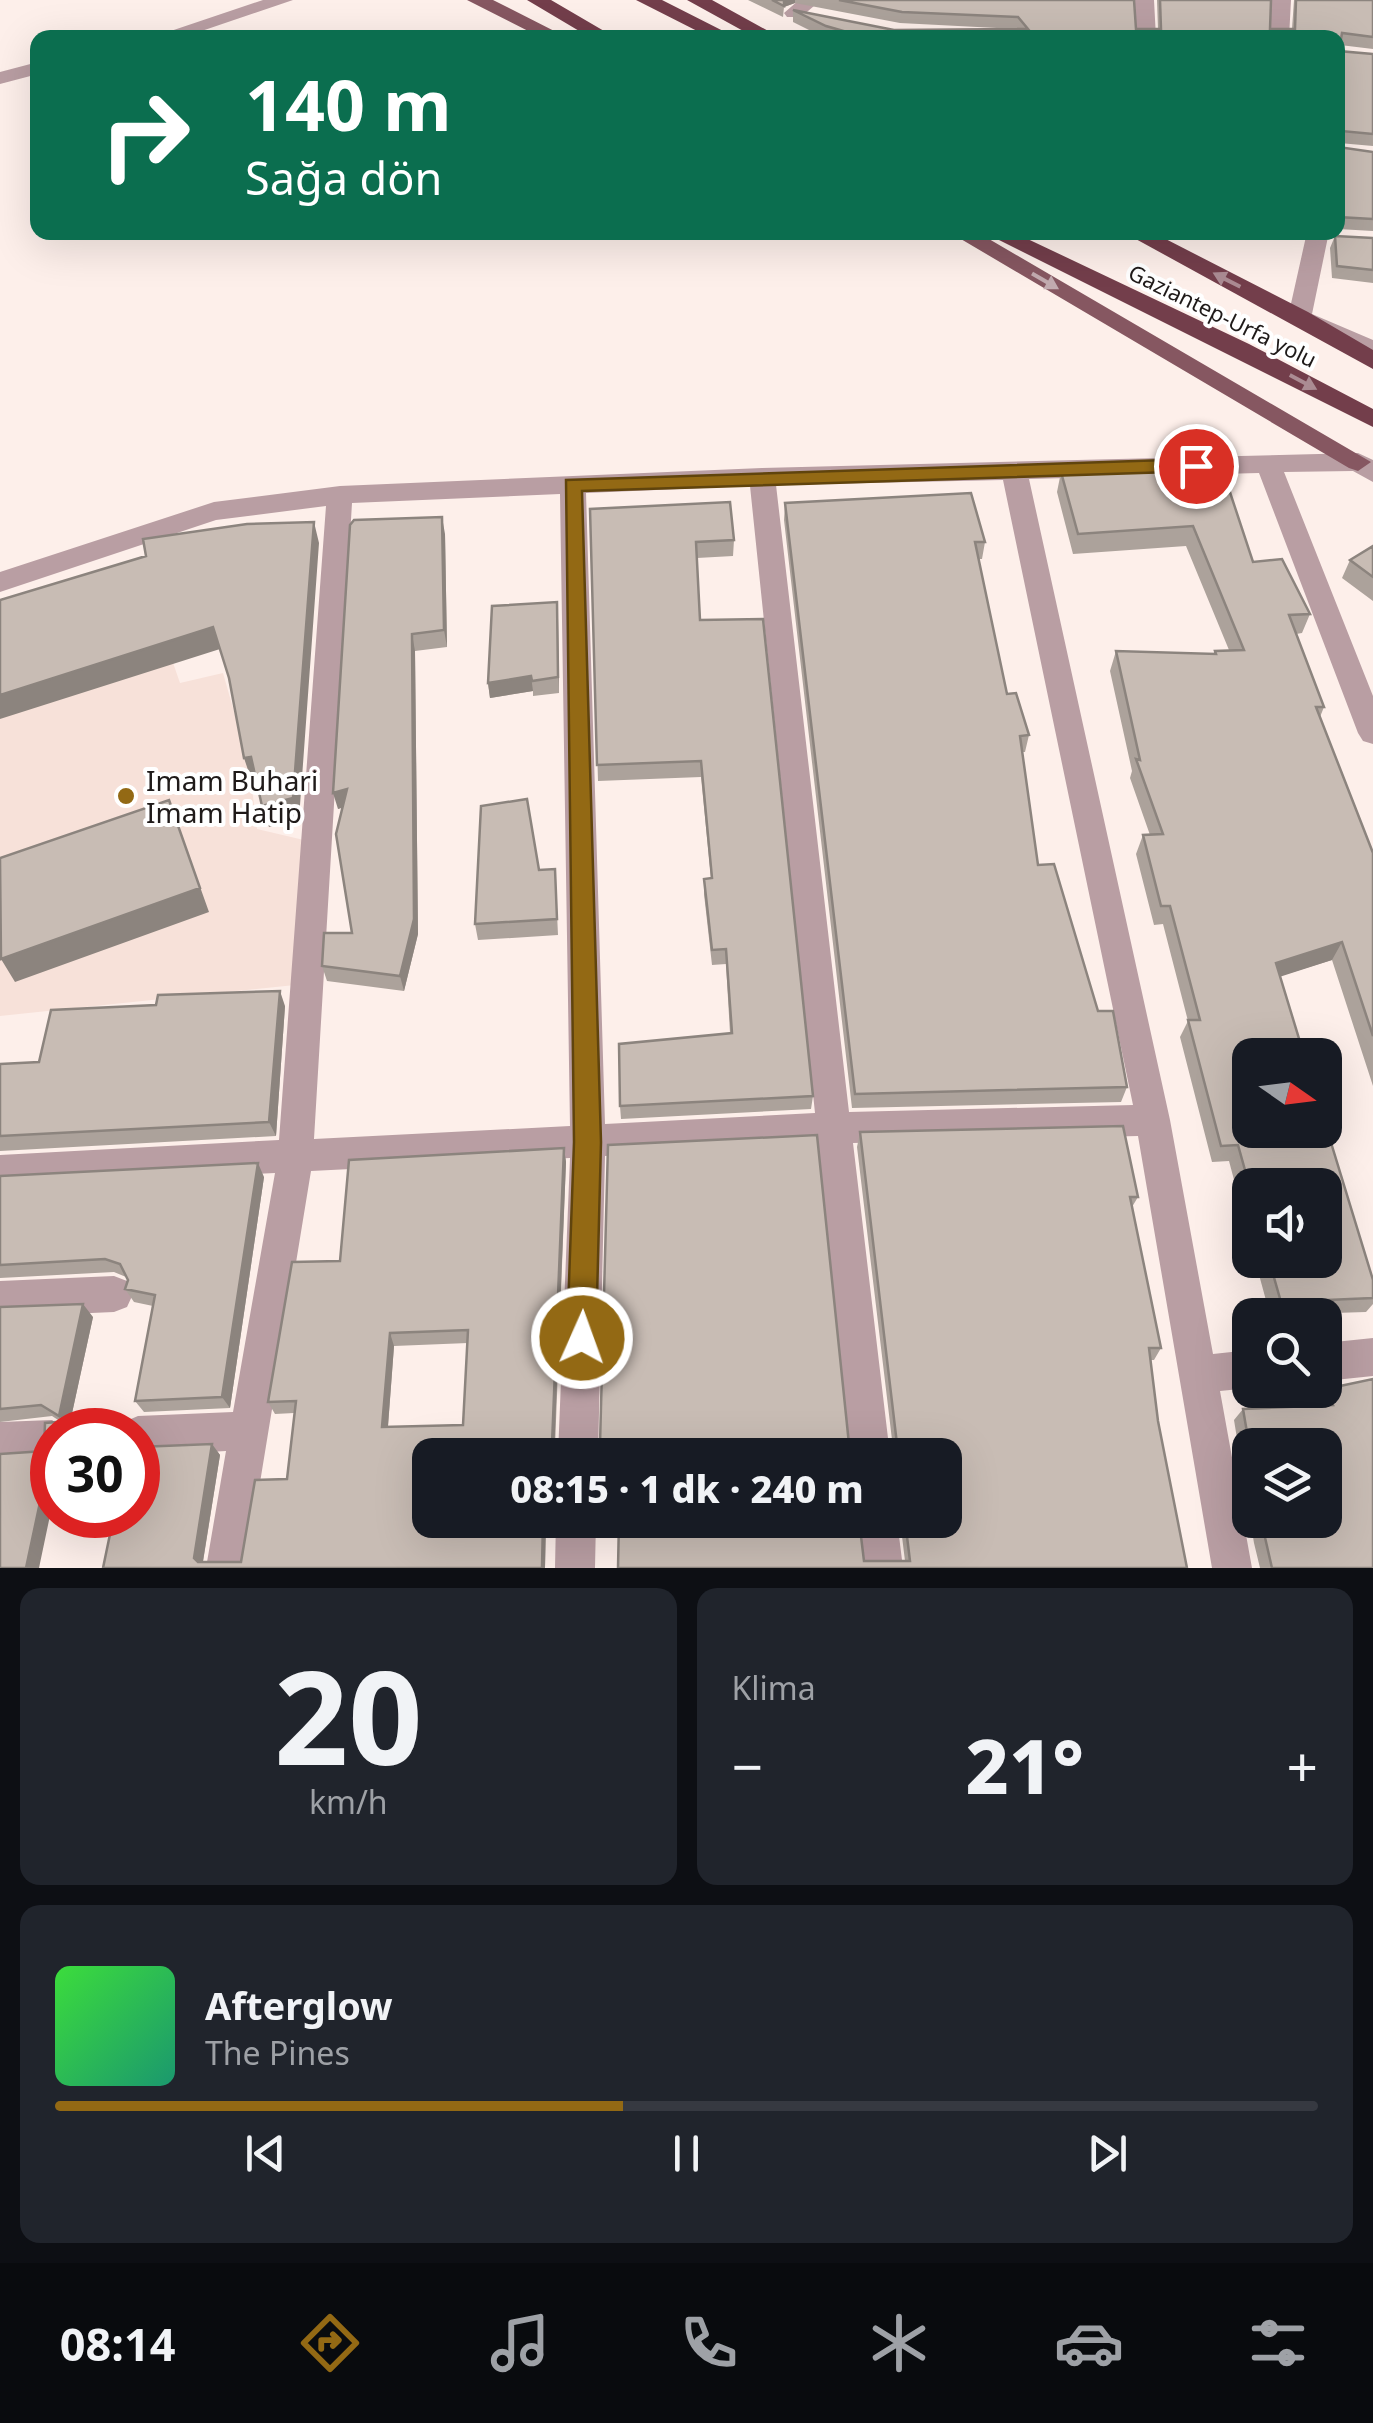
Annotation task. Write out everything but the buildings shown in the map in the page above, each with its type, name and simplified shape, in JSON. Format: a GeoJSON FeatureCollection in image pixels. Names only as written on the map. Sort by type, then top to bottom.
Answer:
{"type":"FeatureCollection","features":[{"type":"Feature","properties":{"kind":"highway"},"geometry":{"type":"LineString","coordinates":[[537,0],[592,30]]}},
{"type":"Feature","properties":{"kind":"highway"},"geometry":{"type":"LineString","coordinates":[[646,0],[711,30]]}},
{"type":"Feature","properties":{"kind":"highway"},"geometry":{"type":"LineString","coordinates":[[697,0],[756,30]]}},
{"type":"Feature","properties":{"kind":"highway","name":"Gaziantep-Urfa yolu"},"geometry":{"type":"LineString","coordinates":[[1011,240],[1241,349],[1373,419]]}},
{"type":"Feature","properties":{"kind":"highway","name":"Gaziantep-Urfa yolu"},"geometry":{"type":"LineString","coordinates":[[1150,240],[1300,317],[1373,361]]}},
{"type":"Feature","properties":{"kind":"main road"},"geometry":{"type":"LineString","coordinates":[[477,0],[542,30]]}},
{"type":"Feature","properties":{"kind":"main road"},"geometry":{"type":"LineString","coordinates":[[974,240],[1365,467]]}},
{"type":"Feature","properties":{"kind":"street"},"geometry":{"type":"LineString","coordinates":[[185,30],[283,0]]}},
{"type":"Feature","properties":{"kind":"street"},"geometry":{"type":"LineString","coordinates":[[810,0],[794,13],[829,20]]}},
{"type":"Feature","properties":{"kind":"street"},"geometry":{"type":"LineString","coordinates":[[1144,0],[1146,30]]}},
{"type":"Feature","properties":{"kind":"street"},"geometry":{"type":"LineString","coordinates":[[1279,30],[1281,0]]}},
{"type":"Feature","properties":{"kind":"street"},"geometry":{"type":"LineString","coordinates":[[0,78],[30,70]]}},
{"type":"Feature","properties":{"kind":"street"},"geometry":{"type":"LineString","coordinates":[[1324,240],[1300,317],[1373,349]]}},
{"type":"Feature","properties":{"kind":"street"},"geometry":{"type":"LineString","coordinates":[[0,582],[200,515],[340,495],[1014,470],[1268,464],[1365,467]]}},
{"type":"Feature","properties":{"kind":"street"},"geometry":{"type":"LineString","coordinates":[[1268,464],[1373,733]]}},
{"type":"Feature","properties":{"kind":"street"},"geometry":{"type":"LineString","coordinates":[[1014,470],[1153,1120],[1194,1374],[1232,1568]]}},
{"type":"Feature","properties":{"kind":"street"},"geometry":{"type":"LineString","coordinates":[[762,477],[868,1438]]}},
{"type":"Feature","properties":{"kind":"street"},"geometry":{"type":"LineString","coordinates":[[572,485],[588,1142],[579,1438]]}},
{"type":"Feature","properties":{"kind":"street"},"geometry":{"type":"LineString","coordinates":[[226,1568],[296,1160],[340,495]]}},
{"type":"Feature","properties":{"kind":"street"},"geometry":{"type":"LineString","coordinates":[[0,1172],[296,1160],[833,1128],[1153,1120]]}},
{"type":"Feature","properties":{"kind":"street"},"geometry":{"type":"LineString","coordinates":[[0,1299],[114,1294]]}},
{"type":"Feature","properties":{"kind":"street"},"geometry":{"type":"LineString","coordinates":[[1342,1360],[1373,1357]]}},
{"type":"Feature","properties":{"kind":"street"},"geometry":{"type":"LineString","coordinates":[[1194,1374],[1232,1371]]}},
{"type":"Feature","properties":{"kind":"street"},"geometry":{"type":"LineString","coordinates":[[160,1435],[248,1430]]}},
{"type":"Feature","properties":{"kind":"street"},"geometry":{"type":"LineString","coordinates":[[0,1442],[30,1441]]}},
{"type":"Feature","properties":{"kind":"street"},"geometry":{"type":"LineString","coordinates":[[575,1568],[576,1538]]}},
{"type":"Feature","properties":{"kind":"street"},"geometry":{"type":"LineString","coordinates":[[879,1538],[883,1568]]}},
{"type":"Feature","properties":{"kind":"shaded area","name":"Imam Buhari Imam Hatip"},"geometry":{"type":"Polygon","coordinates":[[[141,570],[180,683],[223,673],[249,764],[257,829],[308,841],[295,985],[0,1016],[0,615],[141,570]]]}},
{"type":"Feature","properties":{"kind":"place","name":"Imam Buhari Imam Hatip"},"geometry":{"type":"Point","coordinates":[126,796]}},
{"type":"Feature","properties":{"kind":"route"},"geometry":{"type":"LineString","coordinates":[[582,1338],[588,1142],[572,485],[1196,466]]}}]}
